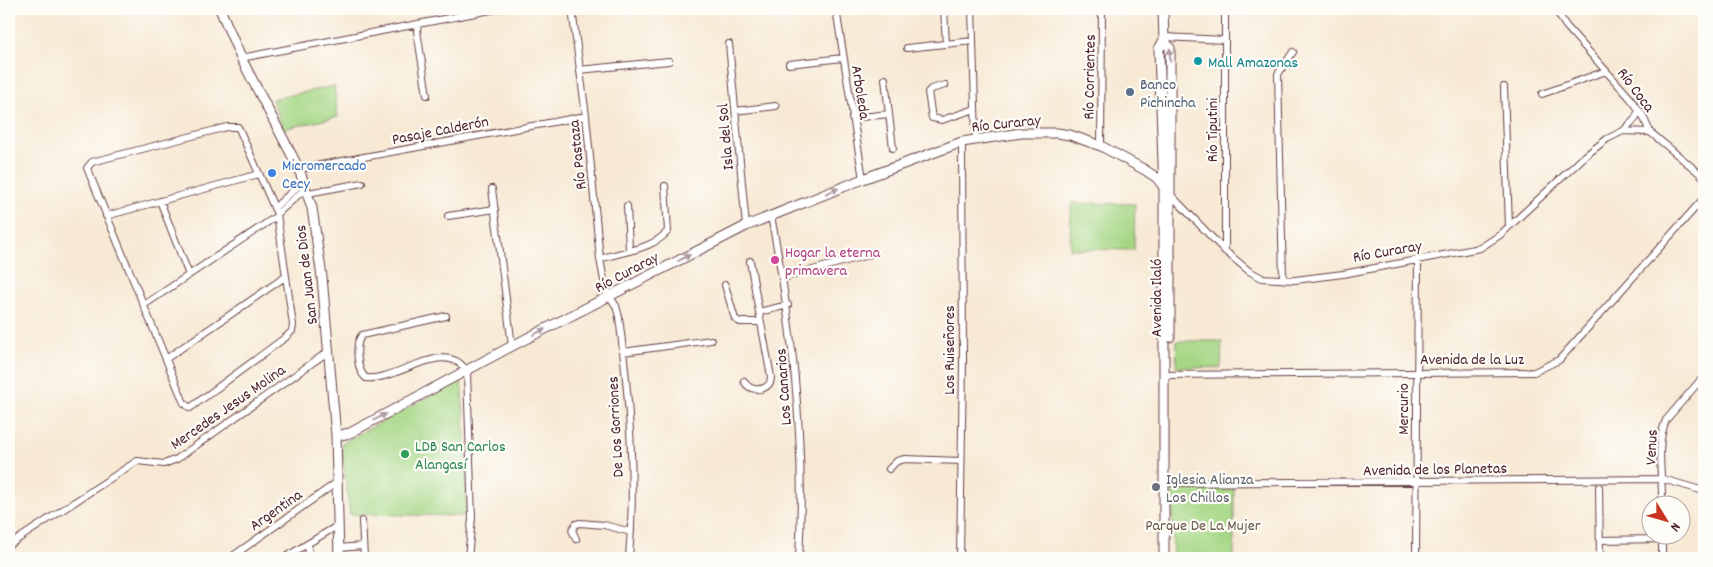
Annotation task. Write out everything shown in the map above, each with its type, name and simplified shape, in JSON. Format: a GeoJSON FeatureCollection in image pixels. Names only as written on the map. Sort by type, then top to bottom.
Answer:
{"type":"FeatureCollection","features":[{"type":"Feature","properties":{"kind":"street","name":"San Juan de Dios"},"geometry":{"type":"LineString","coordinates":[[220,9],[241,58],[299,169],[306,187],[322,277],[329,351],[336,436],[339,558]]}},
{"type":"Feature","properties":{"kind":"street"},"geometry":{"type":"LineString","coordinates":[[241,58],[496,9]]}},
{"type":"Feature","properties":{"kind":"street","name":"Río Pastaza"},"geometry":{"type":"LineString","coordinates":[[572,9],[586,116],[600,259],[606,291],[611,297]]}},
{"type":"Feature","properties":{"kind":"street","name":"Arboleda"},"geometry":{"type":"LineString","coordinates":[[836,9],[863,179]]}},
{"type":"Feature","properties":{"kind":"street"},"geometry":{"type":"LineString","coordinates":[[944,9],[946,44]]}},
{"type":"Feature","properties":{"kind":"street"},"geometry":{"type":"LineString","coordinates":[[972,9],[976,138]]}},
{"type":"Feature","properties":{"kind":"street","name":"Río Corrientes"},"geometry":{"type":"LineString","coordinates":[[1101,146],[1102,9]]}},
{"type":"Feature","properties":{"kind":"street","name":"Avenida Ilaló"},"geometry":{"type":"LineString","coordinates":[[1163,9],[1164,38],[1159,49],[1167,375]]}},
{"type":"Feature","properties":{"kind":"street","name":"Río Tiputini"},"geometry":{"type":"LineString","coordinates":[[1225,9],[1225,251]]}},
{"type":"Feature","properties":{"kind":"street","name":"Río Coca"},"geometry":{"type":"LineString","coordinates":[[1555,9],[1639,110],[1650,132],[1704,177]]}},
{"type":"Feature","properties":{"kind":"street"},"geometry":{"type":"LineString","coordinates":[[1560,16],[1562,9]]}},
{"type":"Feature","properties":{"kind":"street"},"geometry":{"type":"LineString","coordinates":[[418,24],[417,31],[427,95]]}},
{"type":"Feature","properties":{"kind":"street"},"geometry":{"type":"LineString","coordinates":[[1164,38],[1225,40]]}},
{"type":"Feature","properties":{"kind":"street","name":"Avenida Ilaló"},"geometry":{"type":"LineString","coordinates":[[1164,38],[1170,48],[1166,558]]}},
{"type":"Feature","properties":{"kind":"street"},"geometry":{"type":"LineString","coordinates":[[907,48],[973,42]]}},
{"type":"Feature","properties":{"kind":"street","name":"Isla del Sol"},"geometry":{"type":"LineString","coordinates":[[729,44],[746,226]]}},
{"type":"Feature","properties":{"kind":"street"},"geometry":{"type":"LineString","coordinates":[[1283,279],[1278,74],[1292,52]]}},
{"type":"Feature","properties":{"kind":"street"},"geometry":{"type":"LineString","coordinates":[[789,64],[843,58]]}},
{"type":"Feature","properties":{"kind":"street"},"geometry":{"type":"LineString","coordinates":[[579,70],[669,61]]}},
{"type":"Feature","properties":{"kind":"street"},"geometry":{"type":"LineString","coordinates":[[1542,94],[1606,71]]}},
{"type":"Feature","properties":{"kind":"street"},"geometry":{"type":"LineString","coordinates":[[885,79],[893,148]]}},
{"type":"Feature","properties":{"kind":"street"},"geometry":{"type":"LineString","coordinates":[[945,85],[931,89],[928,92],[932,118],[942,120],[975,109]]}},
{"type":"Feature","properties":{"kind":"street"},"geometry":{"type":"LineString","coordinates":[[1504,87],[1509,226]]}},
{"type":"Feature","properties":{"kind":"street"},"geometry":{"type":"LineString","coordinates":[[736,111],[776,106]]}},
{"type":"Feature","properties":{"kind":"street"},"geometry":{"type":"LineString","coordinates":[[1624,131],[1635,119],[1639,110]]}},
{"type":"Feature","properties":{"kind":"street"},"geometry":{"type":"LineString","coordinates":[[852,118],[890,114]]}},
{"type":"Feature","properties":{"kind":"street","name":"Pasaje Calderón"},"geometry":{"type":"LineString","coordinates":[[299,169],[586,116]]}},
{"type":"Feature","properties":{"kind":"street"},"geometry":{"type":"LineString","coordinates":[[234,126],[240,131],[276,212],[293,325],[292,331],[197,405],[190,408],[184,403],[87,168],[92,162],[234,126]]}},
{"type":"Feature","properties":{"kind":"street"},"geometry":{"type":"LineString","coordinates":[[1624,131],[1650,132]]}},
{"type":"Feature","properties":{"kind":"street","name":"Río Curaray"},"geometry":{"type":"LineString","coordinates":[[336,436],[350,433],[467,372],[512,346],[611,297],[746,226],[863,179],[976,138],[1021,133],[1057,133],[1083,139],[1101,146],[1157,178],[1170,195],[1225,251],[1258,276],[1283,279],[1343,274],[1480,248],[1509,226],[1586,156],[1607,139],[1624,131]]}},
{"type":"Feature","properties":{"kind":"street","name":"Los Ruiseñores"},"geometry":{"type":"LineString","coordinates":[[960,558],[962,142]]}},
{"type":"Feature","properties":{"kind":"street"},"geometry":{"type":"LineString","coordinates":[[106,216],[259,174]]}},
{"type":"Feature","properties":{"kind":"street"},"geometry":{"type":"LineString","coordinates":[[144,305],[276,212],[306,187],[362,183]]}},
{"type":"Feature","properties":{"kind":"street"},"geometry":{"type":"LineString","coordinates":[[600,259],[653,243],[668,231],[665,186]]}},
{"type":"Feature","properties":{"kind":"street"},"geometry":{"type":"LineString","coordinates":[[492,189],[512,346]]}},
{"type":"Feature","properties":{"kind":"street","name":"Avenida de la Luz"},"geometry":{"type":"LineString","coordinates":[[1167,375],[1534,372],[1554,363],[1704,198]]}},
{"type":"Feature","properties":{"kind":"street"},"geometry":{"type":"LineString","coordinates":[[160,201],[189,275]]}},
{"type":"Feature","properties":{"kind":"street"},"geometry":{"type":"LineString","coordinates":[[627,206],[629,250]]}},
{"type":"Feature","properties":{"kind":"street"},"geometry":{"type":"LineString","coordinates":[[448,216],[495,209]]}},
{"type":"Feature","properties":{"kind":"street","name":"Los Canarios"},"geometry":{"type":"LineString","coordinates":[[771,216],[788,306],[796,373],[800,455],[801,520],[799,558]]}},
{"type":"Feature","properties":{"kind":"street"},"geometry":{"type":"LineString","coordinates":[[783,278],[868,255]]}},
{"type":"Feature","properties":{"kind":"street","name":"Mercurio"},"geometry":{"type":"LineString","coordinates":[[1416,558],[1415,482],[1418,260]]}},
{"type":"Feature","properties":{"kind":"street"},"geometry":{"type":"LineString","coordinates":[[744,381],[746,385],[752,388],[760,389],[767,387],[771,376],[750,261]]}},
{"type":"Feature","properties":{"kind":"street"},"geometry":{"type":"LineString","coordinates":[[167,358],[285,277]]}},
{"type":"Feature","properties":{"kind":"street"},"geometry":{"type":"LineString","coordinates":[[725,286],[735,320],[740,322],[760,322]]}},
{"type":"Feature","properties":{"kind":"street","name":"De Los Gorriones"},"geometry":{"type":"LineString","coordinates":[[611,297],[619,317],[630,414],[631,532],[629,558]]}},
{"type":"Feature","properties":{"kind":"street"},"geometry":{"type":"LineString","coordinates":[[759,312],[788,306]]}},
{"type":"Feature","properties":{"kind":"street"},"geometry":{"type":"LineString","coordinates":[[446,316],[362,335],[357,344],[362,374],[366,378],[377,378],[426,362],[449,358],[460,362],[467,372],[472,518],[468,558]]}},
{"type":"Feature","properties":{"kind":"street"},"geometry":{"type":"LineString","coordinates":[[623,352],[711,340]]}},
{"type":"Feature","properties":{"kind":"street","name":"Mercedes Jesus Molina"},"geometry":{"type":"LineString","coordinates":[[9,545],[137,461],[164,464],[177,459],[329,351]]}},
{"type":"Feature","properties":{"kind":"street","name":"Venus"},"geometry":{"type":"LineString","coordinates":[[1662,494],[1660,452],[1663,427],[1666,420],[1704,376]]}},
{"type":"Feature","properties":{"kind":"street"},"geometry":{"type":"LineString","coordinates":[[889,469],[898,460],[905,459],[961,461]]}},
{"type":"Feature","properties":{"kind":"street","name":"Avenida de los Planetas"},"geometry":{"type":"LineString","coordinates":[[1167,483],[1663,479],[1704,490]]}},
{"type":"Feature","properties":{"kind":"street","name":"Argentina"},"geometry":{"type":"LineString","coordinates":[[230,558],[336,483]]}},
{"type":"Feature","properties":{"kind":"street"},"geometry":{"type":"LineString","coordinates":[[1599,487],[1600,558]]}},
{"type":"Feature","properties":{"kind":"street"},"geometry":{"type":"LineString","coordinates":[[362,521],[364,558]]}},
{"type":"Feature","properties":{"kind":"street"},"geometry":{"type":"LineString","coordinates":[[576,539],[572,530],[576,524],[580,523],[604,525],[631,532]]}},
{"type":"Feature","properties":{"kind":"street"},"geometry":{"type":"LineString","coordinates":[[284,558],[337,526]]}},
{"type":"Feature","properties":{"kind":"street"},"geometry":{"type":"LineString","coordinates":[[1600,540],[1640,538]]}},
{"type":"Feature","properties":{"kind":"street"},"geometry":{"type":"LineString","coordinates":[[308,544],[309,558]]}},
{"type":"Feature","properties":{"kind":"street"},"geometry":{"type":"LineString","coordinates":[[1662,544],[1662,558]]}},
{"type":"Feature","properties":{"kind":"street"},"geometry":{"type":"LineString","coordinates":[[339,548],[363,546]]}},
{"type":"Feature","properties":{"kind":"green space"},"geometry":{"type":"Polygon","coordinates":[[[334,86],[338,117],[283,129],[272,99],[334,86]]]}},
{"type":"Feature","properties":{"kind":"green space"},"geometry":{"type":"Polygon","coordinates":[[[1071,203],[1135,204],[1134,250],[1070,249],[1071,203]]]}},
{"type":"Feature","properties":{"kind":"green space"},"geometry":{"type":"Polygon","coordinates":[[[1177,341],[1222,341],[1221,368],[1176,367],[1177,341]]]}},
{"type":"Feature","properties":{"kind":"green space","name":"LDB San Carlos Alangasí"},"geometry":{"type":"Polygon","coordinates":[[[461,379],[468,465],[465,516],[350,514],[341,444],[461,379]]]}},
{"type":"Feature","properties":{"kind":"green space","name":"Parque De La Mujer"},"geometry":{"type":"Polygon","coordinates":[[[1234,488],[1234,558],[1173,558],[1172,489],[1234,488]]]}},
{"type":"Feature","properties":{"kind":"place","name":"Mall Amazonas"},"geometry":{"type":"Point","coordinates":[1198,61]}},
{"type":"Feature","properties":{"kind":"place","name":"Banco Pichincha"},"geometry":{"type":"Point","coordinates":[1130,92]}},
{"type":"Feature","properties":{"kind":"place","name":"Micromercado Cecy"},"geometry":{"type":"Point","coordinates":[272,173]}},
{"type":"Feature","properties":{"kind":"place","name":"Hogar la eterna primavera"},"geometry":{"type":"Point","coordinates":[775,260]}},
{"type":"Feature","properties":{"kind":"place","name":"LDB San Carlos Alangasí"},"geometry":{"type":"Point","coordinates":[405,454]}},
{"type":"Feature","properties":{"kind":"place","name":"Iglesia Alianza Los Chillos"},"geometry":{"type":"Point","coordinates":[1156,487]}}]}
